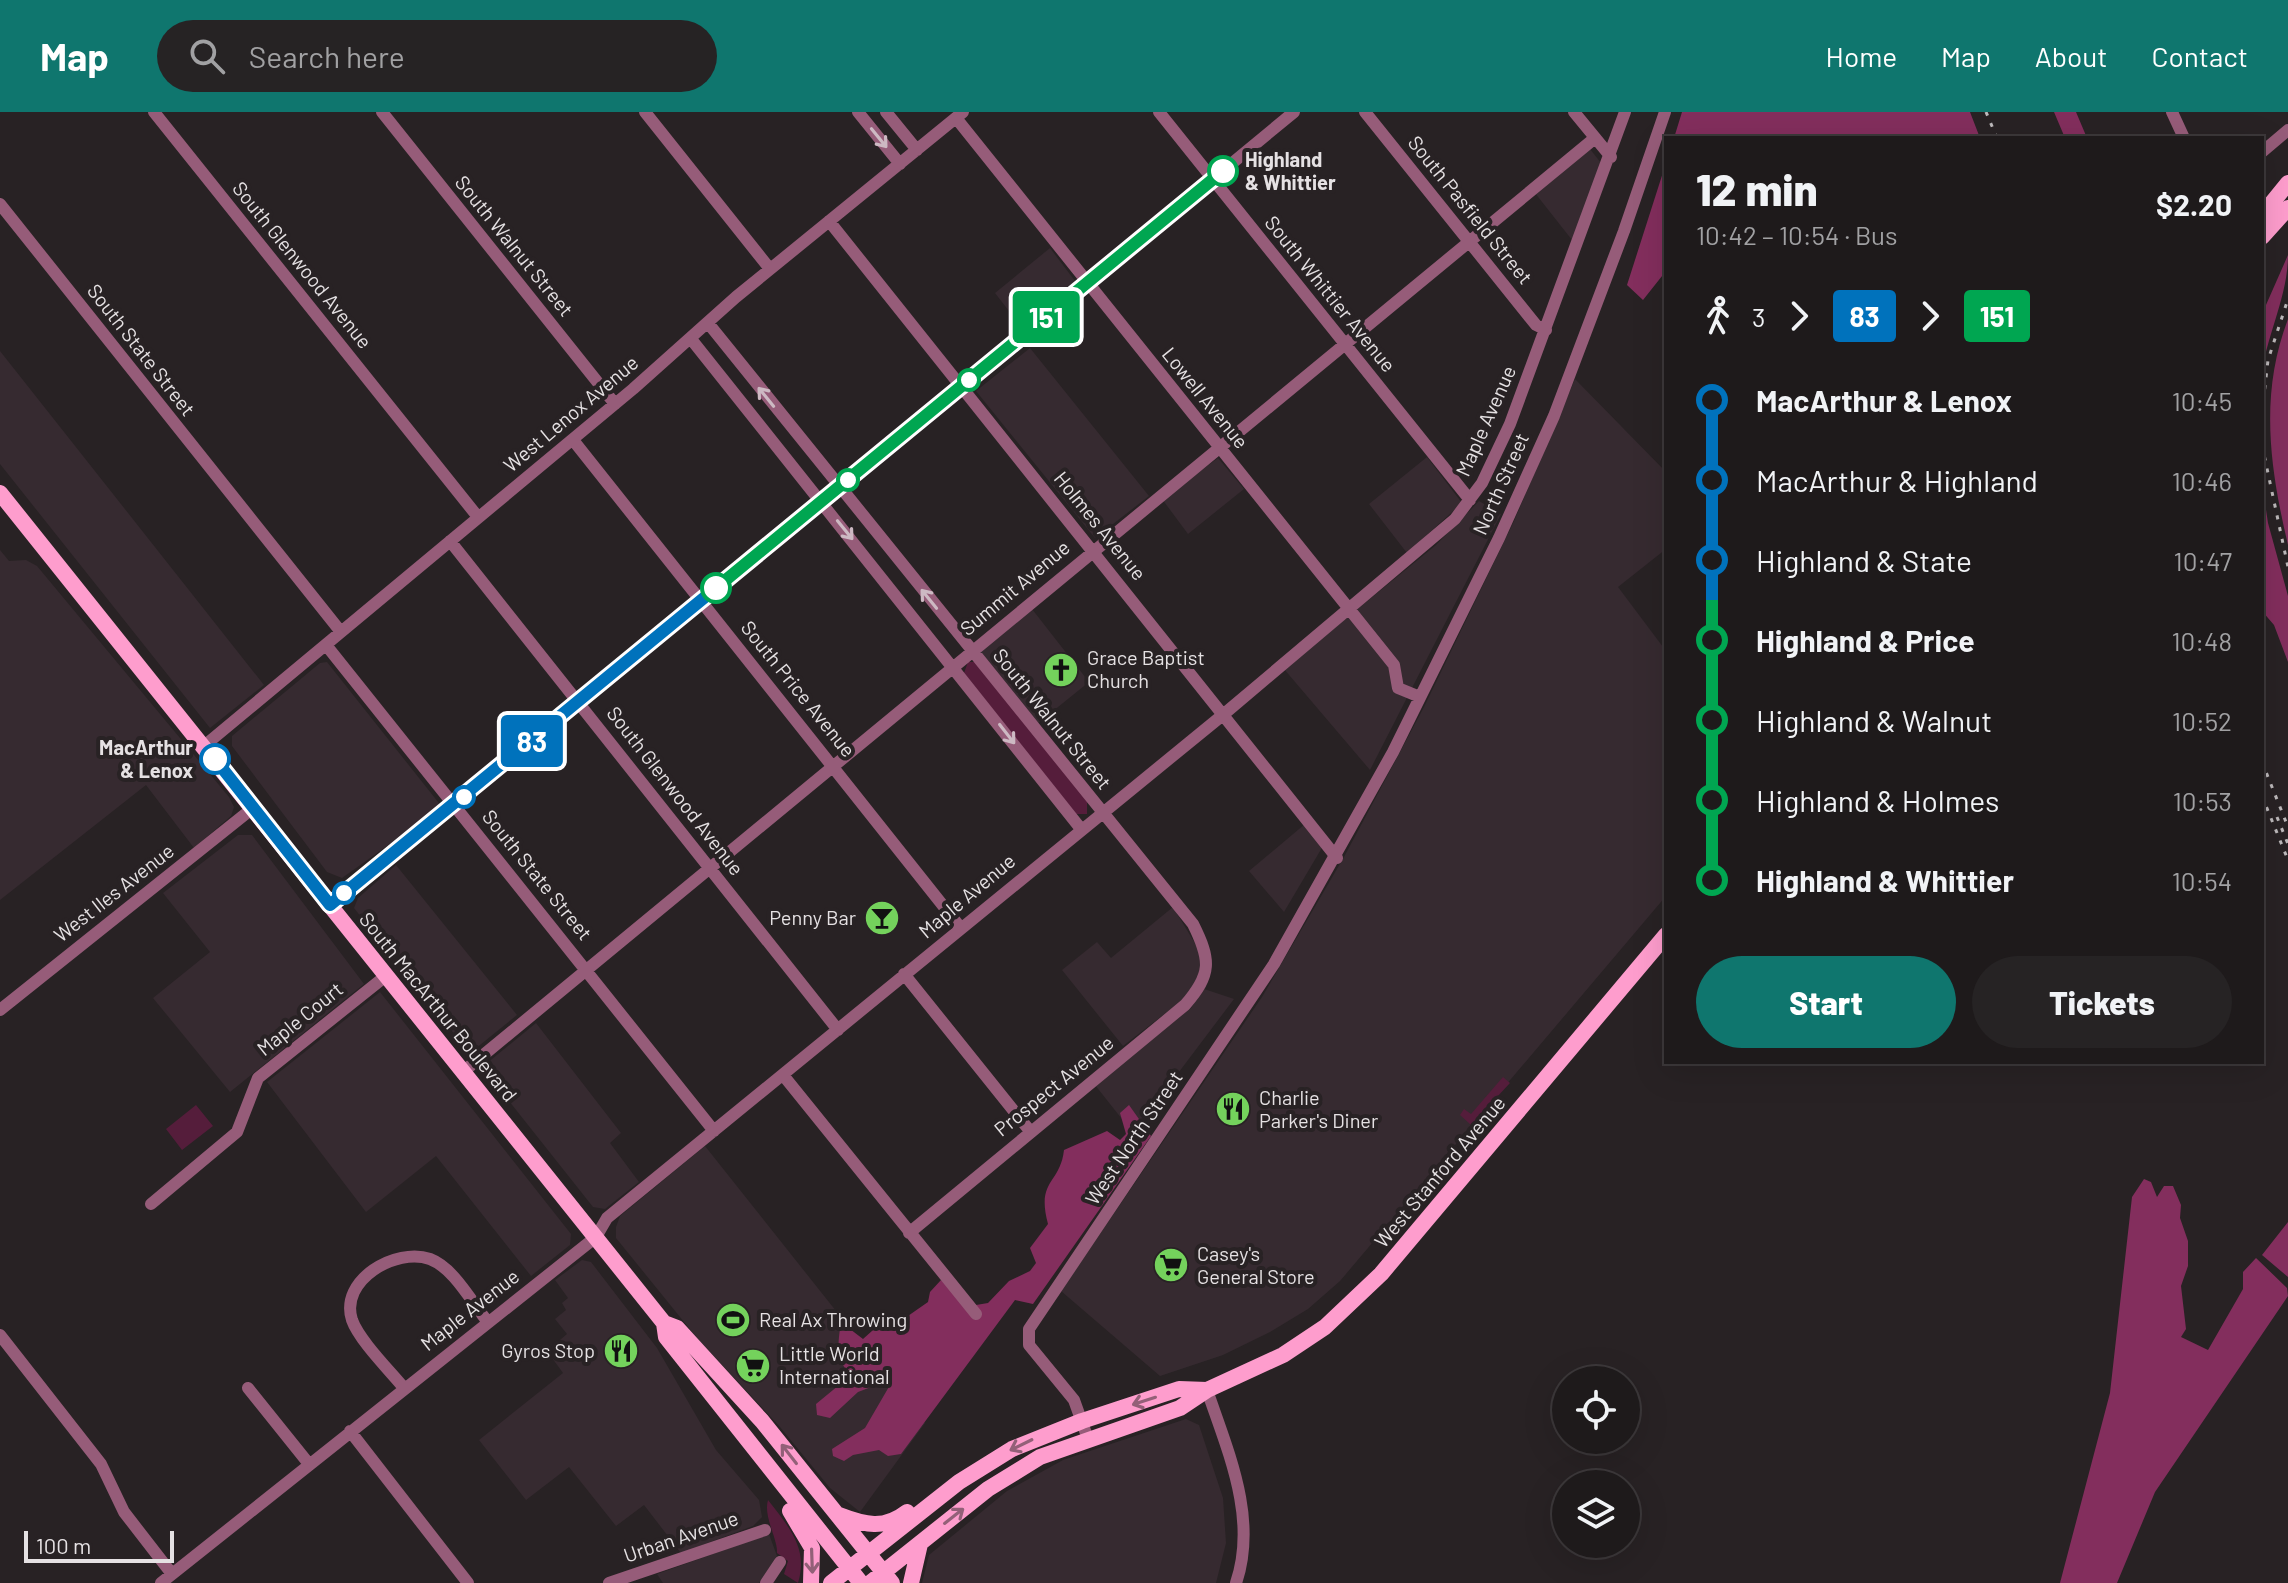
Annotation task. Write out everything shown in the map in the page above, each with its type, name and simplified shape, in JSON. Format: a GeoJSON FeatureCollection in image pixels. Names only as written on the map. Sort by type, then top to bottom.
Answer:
{"type":"FeatureCollection","features":[{"type":"Feature","properties":{"kind":"main road"},"geometry":{"type":"LineString","coordinates":[[2264,213],[2288,183]]}},
{"type":"Feature","properties":{"kind":"main road"},"geometry":{"type":"LineString","coordinates":[[2264,235],[2288,208]]}},
{"type":"Feature","properties":{"kind":"main road","name":"South MacArthur Boulevard"},"geometry":{"type":"LineString","coordinates":[[0,493],[664,1323],[666,1337],[861,1583]]}},
{"type":"Feature","properties":{"kind":"main road","name":"West Stanford Avenue"},"geometry":{"type":"LineString","coordinates":[[870,1583],[888,1578],[921,1543],[1015,1471],[1040,1457],[1180,1408],[1207,1390],[1283,1355],[1325,1327],[1370,1287],[1664,937]]}},
{"type":"Feature","properties":{"kind":"main road","name":"South MacArthur Boulevard"},"geometry":{"type":"LineString","coordinates":[[664,1323],[677,1328],[762,1421],[888,1578]]}},
{"type":"Feature","properties":{"kind":"main road","name":"West Stanford Avenue"},"geometry":{"type":"LineString","coordinates":[[831,1583],[959,1482],[1012,1449],[1082,1421],[1179,1389],[1207,1390]]}},
{"type":"Feature","properties":{"kind":"main road"},"geometry":{"type":"LineString","coordinates":[[751,1445],[762,1476],[808,1536],[814,1560],[811,1583]]}},
{"type":"Feature","properties":{"kind":"main road"},"geometry":{"type":"LineString","coordinates":[[838,1515],[867,1525],[890,1523],[942,1484],[959,1482]]}},
{"type":"Feature","properties":{"kind":"main road"},"geometry":{"type":"LineString","coordinates":[[911,1583],[921,1543]]}},
{"type":"Feature","properties":{"kind":"street","name":"South Glenwood Avenue"},"geometry":{"type":"LineString","coordinates":[[154,112],[478,517]]}},
{"type":"Feature","properties":{"kind":"street","name":"South Walnut Street"},"geometry":{"type":"LineString","coordinates":[[382,112],[615,404]]}},
{"type":"Feature","properties":{"kind":"street"},"geometry":{"type":"LineString","coordinates":[[645,112],[767,265]]}},
{"type":"Feature","properties":{"kind":"street"},"geometry":{"type":"LineString","coordinates":[[858,112],[900,164]]}},
{"type":"Feature","properties":{"kind":"street"},"geometry":{"type":"LineString","coordinates":[[886,112],[917,150]]}},
{"type":"Feature","properties":{"kind":"street","name":"South Whittier Avenue"},"geometry":{"type":"LineString","coordinates":[[1159,112],[1470,500]]}},
{"type":"Feature","properties":{"kind":"street"},"geometry":{"type":"LineString","coordinates":[[330,905],[1294,112]]}},
{"type":"Feature","properties":{"kind":"street","name":"South Pasfield Street"},"geometry":{"type":"LineString","coordinates":[[1365,112],[1536,325],[1546,330]]}},
{"type":"Feature","properties":{"kind":"street"},"geometry":{"type":"LineString","coordinates":[[1574,112],[1611,157]]}},
{"type":"Feature","properties":{"kind":"street","name":"Maple Avenue"},"geometry":{"type":"LineString","coordinates":[[161,1583],[596,1237],[607,1218],[1224,714],[1444,529],[1470,500],[1510,424],[1611,157],[1625,112]]}},
{"type":"Feature","properties":{"kind":"street","name":"North Street"},"geometry":{"type":"LineString","coordinates":[[1337,858],[1499,538],[1554,416],[1665,112]]}},
{"type":"Feature","properties":{"kind":"street"},"geometry":{"type":"LineString","coordinates":[[2172,112],[2183,136]]}},
{"type":"Feature","properties":{"kind":"street","name":"West Lenox Avenue"},"geometry":{"type":"LineString","coordinates":[[204,746],[573,440],[691,339],[767,265],[829,221],[960,115]]}},
{"type":"Feature","properties":{"kind":"street","name":"Lowell Avenue"},"geometry":{"type":"LineString","coordinates":[[960,115],[1086,284],[1394,665],[1398,688],[1420,697]]}},
{"type":"Feature","properties":{"kind":"street"},"geometry":{"type":"LineString","coordinates":[[2264,150],[2288,130]]}},
{"type":"Feature","properties":{"kind":"street","name":"Summit Avenue"},"geometry":{"type":"LineString","coordinates":[[464,1071],[1595,138]]}},
{"type":"Feature","properties":{"kind":"street","name":"South State Street"},"geometry":{"type":"LineString","coordinates":[[0,204],[341,632]]}},
{"type":"Feature","properties":{"kind":"street","name":"Holmes Avenue"},"geometry":{"type":"LineString","coordinates":[[829,221],[1337,858]]}},
{"type":"Feature","properties":{"kind":"street","name":"South Walnut Street"},"geometry":{"type":"LineString","coordinates":[[708,323],[1193,924],[1206,959]]}},
{"type":"Feature","properties":{"kind":"street"},"geometry":{"type":"LineString","coordinates":[[691,339],[1081,829]]}},
{"type":"Feature","properties":{"kind":"street","name":"South Price Avenue"},"geometry":{"type":"LineString","coordinates":[[573,440],[960,927]]}},
{"type":"Feature","properties":{"kind":"street","name":"South Glenwood Avenue"},"geometry":{"type":"LineString","coordinates":[[450,541],[838,1030]]}},
{"type":"Feature","properties":{"kind":"street","name":"South State Street"},"geometry":{"type":"LineString","coordinates":[[326,645],[714,1131]]}},
{"type":"Feature","properties":{"kind":"street","name":"West Iles Avenue"},"geometry":{"type":"LineString","coordinates":[[0,1010],[253,808]]}},
{"type":"Feature","properties":{"kind":"street","name":"West North Street"},"geometry":{"type":"LineString","coordinates":[[1088,1439],[1068,1391],[1029,1345],[1029,1329],[1267,976],[1337,858]]}},
{"type":"Feature","properties":{"kind":"street","name":"Prospect Avenue"},"geometry":{"type":"LineString","coordinates":[[909,1233],[1185,1005],[1204,979],[1206,959]]}},
{"type":"Feature","properties":{"kind":"street"},"geometry":{"type":"LineString","coordinates":[[904,974],[1030,1131]]}},
{"type":"Feature","properties":{"kind":"street","name":"Maple Court"},"geometry":{"type":"LineString","coordinates":[[151,1204],[237,1132],[258,1078],[387,975]]}},
{"type":"Feature","properties":{"kind":"street"},"geometry":{"type":"LineString","coordinates":[[783,1075],[976,1314]]}},
{"type":"Feature","properties":{"kind":"street"},"geometry":{"type":"LineString","coordinates":[[404,1388],[352,1320],[353,1295],[372,1271],[395,1260],[428,1258],[449,1274],[488,1322]]}},
{"type":"Feature","properties":{"kind":"street"},"geometry":{"type":"LineString","coordinates":[[0,1335],[101,1464],[124,1512],[172,1574]]}},
{"type":"Feature","properties":{"kind":"street"},"geometry":{"type":"LineString","coordinates":[[248,1388],[309,1464]]}},
{"type":"Feature","properties":{"kind":"street"},"geometry":{"type":"LineString","coordinates":[[1207,1390],[1243,1512],[1243,1551],[1236,1583]]}},
{"type":"Feature","properties":{"kind":"street"},"geometry":{"type":"LineString","coordinates":[[350,1431],[468,1583]]}},
{"type":"Feature","properties":{"kind":"street","name":"Urban Avenue"},"geometry":{"type":"LineString","coordinates":[[609,1583],[765,1530]]}},
{"type":"Feature","properties":{"kind":"street"},"geometry":{"type":"LineString","coordinates":[[766,1583],[780,1562]]}},
{"type":"Feature","properties":{"kind":"shaded area"},"geometry":{"type":"Polygon","coordinates":[[[1682,112],[1970,112],[1979,136],[1675,136],[1682,112]]]}},
{"type":"Feature","properties":{"kind":"shaded area"},"geometry":{"type":"Polygon","coordinates":[[[2054,112],[2076,112],[2086,136],[2064,136],[2054,112]]]}},
{"type":"Feature","properties":{"kind":"shaded area"},"geometry":{"type":"Polygon","coordinates":[[[1590,149],[1601,163],[1572,240],[1535,193],[1590,149]]]}},
{"type":"Feature","properties":{"kind":"shaded area"},"geometry":{"type":"Polygon","coordinates":[[[1664,169],[1664,274],[1643,300],[1627,285],[1664,169]]]}},
{"type":"Feature","properties":{"kind":"shaded area"},"geometry":{"type":"Polygon","coordinates":[[[1050,248],[1075,281],[1022,328],[995,293],[1050,248]]]}},
{"type":"Feature","properties":{"kind":"shaded area"},"geometry":{"type":"Polygon","coordinates":[[[2288,255],[2285,285],[2264,363],[2264,309],[2288,255]]]}},
{"type":"Feature","properties":{"kind":"shaded area"},"geometry":{"type":"Polygon","coordinates":[[[2288,319],[2288,545],[2276,488],[2270,432],[2273,376],[2288,319]]]}},
{"type":"Feature","properties":{"kind":"shaded area"},"geometry":{"type":"Polygon","coordinates":[[[1030,348],[1149,496],[1095,538],[976,391],[1030,348]]]}},
{"type":"Feature","properties":{"kind":"shaded area"},"geometry":{"type":"Polygon","coordinates":[[[0,351],[264,685],[210,728],[0,464],[0,351]]]}},
{"type":"Feature","properties":{"kind":"shaded area"},"geometry":{"type":"Polygon","coordinates":[[[1575,379],[1664,470],[1664,551],[1618,587],[1664,648],[1664,898],[1340,1281],[1308,1309],[1270,1332],[1223,1355],[1160,1376],[1061,1291],[1262,997],[1344,857],[1424,707],[1514,521],[1575,379]]]}},
{"type":"Feature","properties":{"kind":"shaded area"},"geometry":{"type":"Polygon","coordinates":[[[1427,457],[1462,503],[1407,553],[1369,504],[1427,457]]]}},
{"type":"Feature","properties":{"kind":"shaded area"},"geometry":{"type":"Polygon","coordinates":[[[1218,458],[1244,489],[1188,534],[1162,499],[1218,458]]]}},
{"type":"Feature","properties":{"kind":"shaded area"},"geometry":{"type":"Polygon","coordinates":[[[2264,496],[2288,596],[2288,662],[2274,625],[2264,613],[2264,496]]]}},
{"type":"Feature","properties":{"kind":"shaded area"},"geometry":{"type":"Polygon","coordinates":[[[1479,501],[1501,514],[1370,770],[1284,669],[1436,545],[1479,501]]]}},
{"type":"Feature","properties":{"kind":"shaded area"},"geometry":{"type":"Polygon","coordinates":[[[0,550],[9,561],[26,560],[37,566],[229,797],[234,807],[231,816],[194,848],[146,785],[0,900],[0,550]]]}},
{"type":"Feature","properties":{"kind":"shaded area"},"geometry":{"type":"Polygon","coordinates":[[[1032,609],[1089,682],[1037,724],[978,652],[1032,609]]]}},
{"type":"Feature","properties":{"kind":"shaded area"},"geometry":{"type":"Polygon","coordinates":[[[327,662],[442,807],[342,878],[327,872],[232,746],[232,736],[320,663],[327,662]]]}},
{"type":"Feature","properties":{"kind":"shaded area"},"geometry":{"type":"Polygon","coordinates":[[[968,662],[975,662],[1087,800],[1087,814],[1076,814],[964,673],[968,662]]]}},
{"type":"Feature","properties":{"kind":"shaded area"},"geometry":{"type":"Polygon","coordinates":[[[1305,824],[1323,846],[1284,912],[1249,871],[1305,824]]]}},
{"type":"Feature","properties":{"kind":"shaded area"},"geometry":{"type":"Polygon","coordinates":[[[238,835],[252,835],[364,984],[230,1092],[153,998],[210,952],[163,893],[238,835]]]}},
{"type":"Feature","properties":{"kind":"shaded area"},"geometry":{"type":"Polygon","coordinates":[[[396,865],[517,1015],[475,1049],[463,1045],[354,908],[358,898],[396,865]]]}},
{"type":"Feature","properties":{"kind":"shaded area"},"geometry":{"type":"Polygon","coordinates":[[[1173,907],[1199,950],[1202,968],[1194,987],[1180,1002],[1123,1046],[1062,970],[1097,942],[1111,958],[1173,907]]]}},
{"type":"Feature","properties":{"kind":"shaded area"},"geometry":{"type":"Polygon","coordinates":[[[1204,989],[1234,999],[1133,1133],[1095,1085],[1191,1008],[1204,989]]]}},
{"type":"Feature","properties":{"kind":"shaded area"},"geometry":{"type":"Polygon","coordinates":[[[380,992],[571,1234],[570,1245],[531,1276],[436,1156],[366,1212],[267,1082],[380,992]]]}},
{"type":"Feature","properties":{"kind":"shaded area"},"geometry":{"type":"Polygon","coordinates":[[[536,1023],[621,1133],[610,1143],[639,1182],[605,1209],[593,1207],[486,1072],[486,1064],[536,1023]]]}},
{"type":"Feature","properties":{"kind":"shaded area"},"geometry":{"type":"Polygon","coordinates":[[[1503,1077],[1510,1083],[1471,1125],[1460,1115],[1464,1109],[1471,1114],[1503,1077]]]}},
{"type":"Feature","properties":{"kind":"shaded area"},"geometry":{"type":"Polygon","coordinates":[[[196,1105],[213,1126],[182,1150],[166,1129],[196,1105]]]}},
{"type":"Feature","properties":{"kind":"shaded area"},"geometry":{"type":"Polygon","coordinates":[[[1129,1105],[1151,1136],[1033,1304],[1015,1300],[901,1454],[888,1456],[879,1450],[853,1455],[844,1461],[833,1456],[832,1449],[865,1428],[890,1385],[881,1377],[879,1384],[858,1392],[830,1418],[817,1415],[816,1404],[850,1376],[839,1354],[840,1329],[846,1326],[863,1339],[882,1322],[895,1325],[928,1302],[930,1292],[941,1280],[976,1305],[988,1303],[1009,1281],[1030,1271],[1036,1263],[1030,1248],[1048,1224],[1045,1198],[1064,1150],[1107,1131],[1120,1140],[1126,1134],[1120,1113],[1129,1105]]]}},
{"type":"Feature","properties":{"kind":"shaded area"},"geometry":{"type":"Polygon","coordinates":[[[705,1146],[925,1423],[860,1512],[830,1488],[780,1427],[697,1338],[616,1238],[620,1216],[705,1146]]]}},
{"type":"Feature","properties":{"kind":"shaded area"},"geometry":{"type":"Polygon","coordinates":[[[2144,1179],[2151,1182],[2157,1197],[2164,1186],[2173,1186],[2181,1205],[2180,1218],[2188,1241],[2188,1266],[2181,1286],[2186,1329],[2181,1337],[2208,1350],[2243,1289],[2243,1272],[2256,1258],[2287,1288],[2288,1296],[2155,1492],[2117,1583],[2060,1583],[2110,1393],[2132,1197],[2144,1179]]]}},
{"type":"Feature","properties":{"kind":"shaded area"},"geometry":{"type":"Polygon","coordinates":[[[2288,1222],[2288,1277],[2262,1255],[2288,1222]]]}},
{"type":"Feature","properties":{"kind":"shaded area"},"geometry":{"type":"Polygon","coordinates":[[[582,1260],[591,1262],[657,1348],[716,1450],[759,1500],[762,1517],[753,1526],[681,1553],[644,1505],[616,1526],[569,1467],[526,1500],[479,1440],[563,1373],[547,1351],[567,1334],[555,1319],[566,1310],[562,1303],[568,1298],[555,1280],[582,1260]]]}},
{"type":"Feature","properties":{"kind":"shaded area"},"geometry":{"type":"Polygon","coordinates":[[[1186,1419],[1199,1425],[1223,1498],[1226,1543],[1216,1583],[922,1583],[929,1555],[1007,1491],[1063,1460],[1186,1419]]]}},
{"type":"Feature","properties":{"kind":"shaded area"},"geometry":{"type":"Polygon","coordinates":[[[768,1500],[789,1528],[799,1548],[801,1570],[798,1583],[784,1574],[788,1561],[777,1553],[767,1513],[768,1500]]]}},
{"type":"Feature","properties":{"kind":"shaded area"},"geometry":{"type":"Polygon","coordinates":[[[769,1534],[777,1556],[759,1583],[663,1583],[657,1574],[769,1534]]]}},
{"type":"Feature","properties":{"kind":"railway"},"geometry":{"type":"LineString","coordinates":[[1986,112],[1996,136]]}},
{"type":"Feature","properties":{"kind":"railway"},"geometry":{"type":"LineString","coordinates":[[2264,395],[2268,360],[2288,299]]}},
{"type":"Feature","properties":{"kind":"railway"},"geometry":{"type":"LineString","coordinates":[[2264,454],[2288,567]]}},
{"type":"Feature","properties":{"kind":"railway"},"geometry":{"type":"LineString","coordinates":[[2264,767],[2288,827]]}},
{"type":"Feature","properties":{"kind":"railway"},"geometry":{"type":"LineString","coordinates":[[2264,801],[2288,860]]}},
{"type":"Feature","properties":{"kind":"railway"},"geometry":{"type":"LineString","coordinates":[[2277,817],[2288,844]]}},
{"type":"Feature","properties":{"kind":"bus line","name":"151"},"geometry":{"type":"LineString","coordinates":[[716,588],[1223,171]]}},
{"type":"Feature","properties":{"kind":"bus line","name":"83"},"geometry":{"type":"LineString","coordinates":[[215,759],[330,905],[716,588]]}},
{"type":"Feature","properties":{"kind":"place","name":"Highland & Whittier"},"geometry":{"type":"Point","coordinates":[1223,171]}},
{"type":"Feature","properties":{"kind":"place","name":"Grace Baptist Church"},"geometry":{"type":"Point","coordinates":[1061,670]}},
{"type":"Feature","properties":{"kind":"place","name":"MacArthur & Lenox"},"geometry":{"type":"Point","coordinates":[215,759]}},
{"type":"Feature","properties":{"kind":"place","name":"Penny Bar"},"geometry":{"type":"Point","coordinates":[882,918]}},
{"type":"Feature","properties":{"kind":"place","name":"Charlie Parker's Diner"},"geometry":{"type":"Point","coordinates":[1233,1109]}},
{"type":"Feature","properties":{"kind":"place","name":"Casey's General Store"},"geometry":{"type":"Point","coordinates":[1171,1265]}},
{"type":"Feature","properties":{"kind":"place","name":"Real Ax Throwing"},"geometry":{"type":"Point","coordinates":[733,1320]}},
{"type":"Feature","properties":{"kind":"place","name":"Gyros Stop"},"geometry":{"type":"Point","coordinates":[621,1351]}},
{"type":"Feature","properties":{"kind":"place","name":"Little World International"},"geometry":{"type":"Point","coordinates":[753,1366]}}]}
